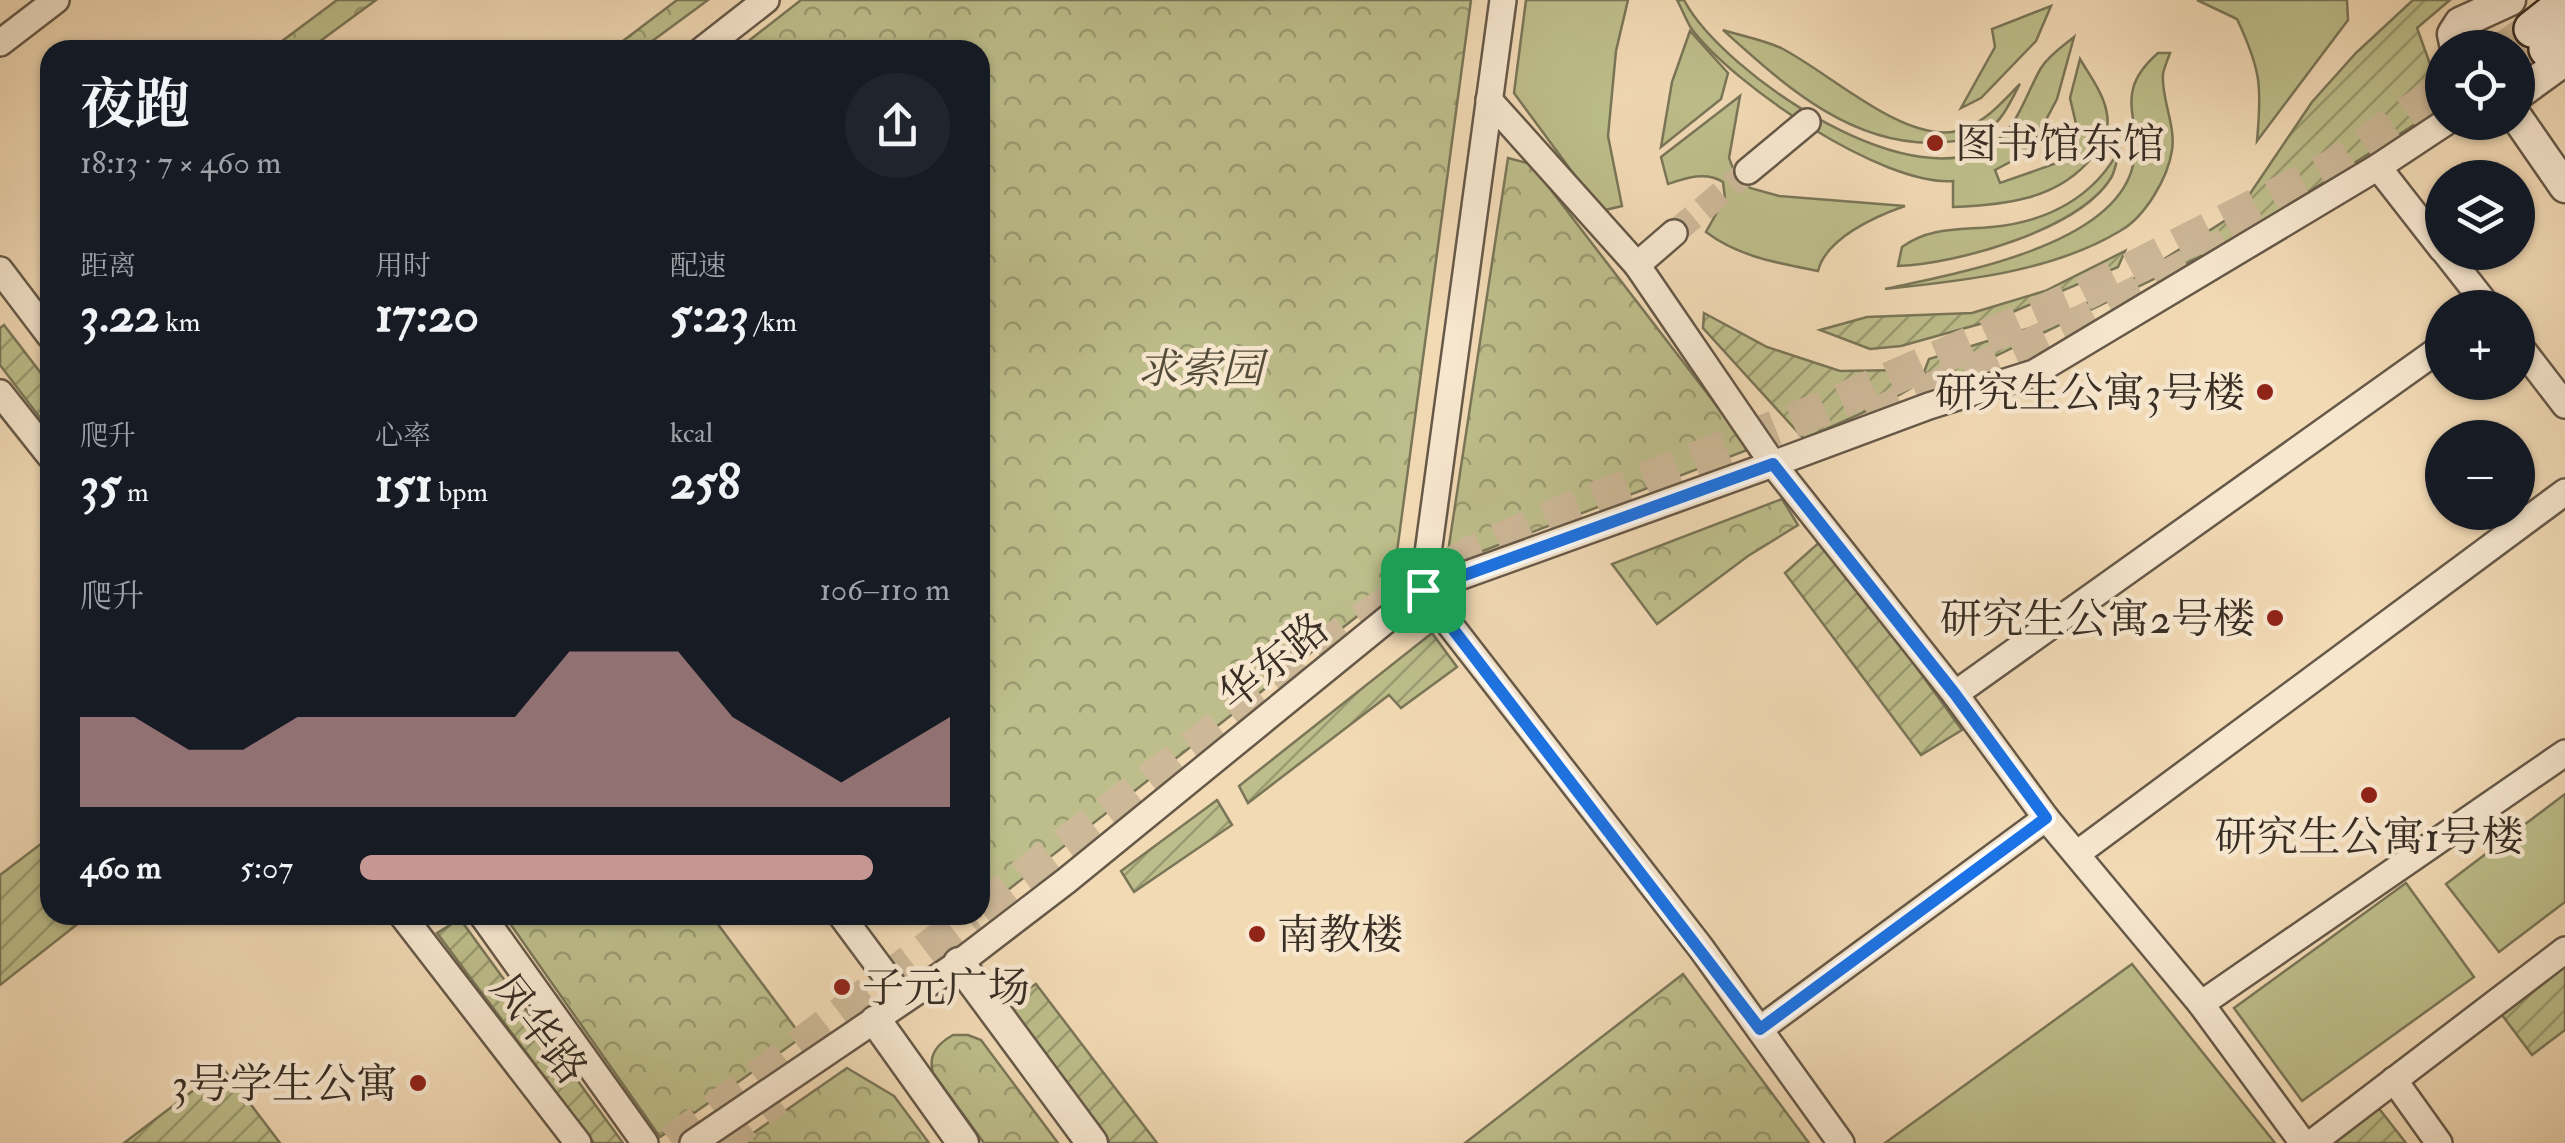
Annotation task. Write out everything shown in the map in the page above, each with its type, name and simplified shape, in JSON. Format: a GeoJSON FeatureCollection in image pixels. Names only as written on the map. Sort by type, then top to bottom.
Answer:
{"type":"FeatureCollection","features":[{"type":"Feature","properties":{"kind":"main road"},"geometry":{"type":"LineString","coordinates":[[2552,44],[2565,3]]}},
{"type":"Feature","properties":{"kind":"street"},"geometry":{"type":"LineString","coordinates":[[0,42],[56,0]]}},
{"type":"Feature","properties":{"kind":"street"},"geometry":{"type":"LineString","coordinates":[[715,40],[766,0]]}},
{"type":"Feature","properties":{"kind":"street"},"geometry":{"type":"LineString","coordinates":[[1503,0],[1423,590],[1760,1029],[1841,1143]]}},
{"type":"Feature","properties":{"kind":"street"},"geometry":{"type":"LineString","coordinates":[[2456,30],[2460,23],[2510,0]]}},
{"type":"Feature","properties":{"kind":"street"},"geometry":{"type":"LineString","coordinates":[[2535,69],[2552,44]]}},
{"type":"Feature","properties":{"kind":"street"},"geometry":{"type":"LineString","coordinates":[[1489,100],[1637,265],[1773,464],[1955,694],[2046,818],[2201,1004],[2303,1143]]}},
{"type":"Feature","properties":{"kind":"street"},"geometry":{"type":"LineString","coordinates":[[1748,172],[1807,122]]}},
{"type":"Feature","properties":{"kind":"street","name":"华东路"},"geometry":{"type":"LineString","coordinates":[[693,1143],[959,963],[1066,881],[1423,590],[1929,406],[2034,373],[2425,136]]}},
{"type":"Feature","properties":{"kind":"street"},"geometry":{"type":"LineString","coordinates":[[2533,140],[2565,187]]}},
{"type":"Feature","properties":{"kind":"street"},"geometry":{"type":"LineString","coordinates":[[2378,167],[2425,227]]}},
{"type":"Feature","properties":{"kind":"street"},"geometry":{"type":"LineString","coordinates":[[1637,265],[1674,234]]}},
{"type":"Feature","properties":{"kind":"street"},"geometry":{"type":"LineString","coordinates":[[0,270],[40,323]]}},
{"type":"Feature","properties":{"kind":"street"},"geometry":{"type":"LineString","coordinates":[[2459,270],[2475,290]]}},
{"type":"Feature","properties":{"kind":"street"},"geometry":{"type":"LineString","coordinates":[[1955,694],[2425,359]]}},
{"type":"Feature","properties":{"kind":"street"},"geometry":{"type":"LineString","coordinates":[[2535,366],[2565,405]]}},
{"type":"Feature","properties":{"kind":"street"},"geometry":{"type":"LineString","coordinates":[[0,392],[40,443]]}},
{"type":"Feature","properties":{"kind":"street"},"geometry":{"type":"LineString","coordinates":[[2078,854],[2565,492]]}},
{"type":"Feature","properties":{"kind":"street"},"geometry":{"type":"LineString","coordinates":[[2201,1004],[2565,754]]}},
{"type":"Feature","properties":{"kind":"street"},"geometry":{"type":"LineString","coordinates":[[1760,1029],[2046,818]]}},
{"type":"Feature","properties":{"kind":"street","name":"凤华路"},"geometry":{"type":"LineString","coordinates":[[410,925],[578,1143]]}},
{"type":"Feature","properties":{"kind":"street","name":"凤华路"},"geometry":{"type":"LineString","coordinates":[[489,925],[645,1143]]}},
{"type":"Feature","properties":{"kind":"street"},"geometry":{"type":"LineString","coordinates":[[848,925],[904,1000]]}},
{"type":"Feature","properties":{"kind":"street"},"geometry":{"type":"LineString","coordinates":[[2312,1143],[2565,950]]}},
{"type":"Feature","properties":{"kind":"street"},"geometry":{"type":"LineString","coordinates":[[959,963],[1092,1143]]}},
{"type":"Feature","properties":{"kind":"street"},"geometry":{"type":"LineString","coordinates":[[876,1021],[963,1143]]}},
{"type":"Feature","properties":{"kind":"street"},"geometry":{"type":"LineString","coordinates":[[2394,1080],[2439,1143]]}},
{"type":"Feature","properties":{"kind":"green space"},"geometry":{"type":"Polygon","coordinates":[[[337,0],[376,0],[322,40],[283,40],[337,0]]]}},
{"type":"Feature","properties":{"kind":"green space"},"geometry":{"type":"Polygon","coordinates":[[[677,0],[708,0],[654,40],[624,40],[677,0]]]}},
{"type":"Feature","properties":{"kind":"green space","name":"求索园"},"geometry":{"type":"Polygon","coordinates":[[[801,0],[1471,0],[1392,589],[990,904],[990,40],[750,40],[801,0]]]}},
{"type":"Feature","properties":{"kind":"green space"},"geometry":{"type":"Polygon","coordinates":[[[1526,0],[1628,0],[1616,51],[1608,136],[1622,206],[1601,211],[1514,93],[1526,0]]]}},
{"type":"Feature","properties":{"kind":"green space"},"geometry":{"type":"Polygon","coordinates":[[[1677,0],[1684,0],[1705,30],[1780,95],[1826,123],[1875,145],[1922,157],[1965,156],[1999,139],[2018,115],[2044,63],[2074,37],[2057,99],[2029,152],[1995,170],[2000,183],[2057,163],[2076,142],[2070,98],[2080,59],[2105,107],[2105,136],[2079,171],[2047,191],[2011,202],[1953,207],[1953,181],[1923,178],[1888,167],[1850,150],[1774,103],[1711,51],[1691,28],[1677,0]]]}},
{"type":"Feature","properties":{"kind":"green space"},"geometry":{"type":"Polygon","coordinates":[[[2197,0],[2347,0],[2348,20],[2257,141],[2258,78],[2245,37],[2237,19],[2197,0]]]}},
{"type":"Feature","properties":{"kind":"green space"},"geometry":{"type":"Polygon","coordinates":[[[2413,0],[2450,0],[2417,28],[2425,50],[2425,118],[2232,241],[1934,386],[1924,372],[1929,359],[2030,328],[2112,292],[2237,213],[2312,102],[2356,53],[2413,0]]]}},
{"type":"Feature","properties":{"kind":"green space"},"geometry":{"type":"Polygon","coordinates":[[[2051,6],[2036,41],[1981,98],[1961,108],[1995,47],[1992,29],[2051,6]]]}},
{"type":"Feature","properties":{"kind":"green space"},"geometry":{"type":"Polygon","coordinates":[[[1723,30],[1781,48],[1887,115],[1931,131],[1952,132],[1972,125],[1990,114],[2020,84],[1999,120],[1979,135],[1951,142],[1912,142],[1881,136],[1824,110],[1771,72],[1723,30]]]}},
{"type":"Feature","properties":{"kind":"green space"},"geometry":{"type":"Polygon","coordinates":[[[1690,31],[1728,73],[1721,99],[1661,147],[1672,82],[1690,31]]]}},
{"type":"Feature","properties":{"kind":"green space"},"geometry":{"type":"Polygon","coordinates":[[[2158,53],[2170,53],[2163,83],[2172,150],[2154,196],[2129,225],[2094,245],[2036,265],[1975,278],[1885,289],[2028,252],[2096,217],[2120,193],[2133,165],[2132,95],[2135,82],[2158,53]]]}},
{"type":"Feature","properties":{"kind":"green space"},"geometry":{"type":"Polygon","coordinates":[[[1740,96],[1729,158],[1734,171],[1750,188],[1779,196],[1905,206],[1867,222],[1841,239],[1818,271],[1759,258],[1719,241],[1706,232],[1725,198],[1723,182],[1703,176],[1668,184],[1661,157],[1740,96]]]}},
{"type":"Feature","properties":{"kind":"green space"},"geometry":{"type":"Polygon","coordinates":[[[2120,148],[2113,175],[2095,197],[2045,228],[1982,251],[1898,266],[1902,247],[1923,236],[2012,224],[2067,204],[2097,180],[2120,148]]]}},
{"type":"Feature","properties":{"kind":"green space"},"geometry":{"type":"Polygon","coordinates":[[[1508,158],[1531,164],[1750,449],[1446,565],[1508,158]]]}},
{"type":"Feature","properties":{"kind":"green space"},"geometry":{"type":"Polygon","coordinates":[[[2125,251],[2118,267],[1994,320],[1901,346],[1870,349],[1820,330],[1867,317],[1972,313],[2045,291],[2125,251]]]}},
{"type":"Feature","properties":{"kind":"green space"},"geometry":{"type":"Polygon","coordinates":[[[1704,313],[1767,347],[1840,371],[1901,370],[1911,388],[1804,439],[1703,328],[1704,313]]]}},
{"type":"Feature","properties":{"kind":"green space"},"geometry":{"type":"Polygon","coordinates":[[[4,325],[40,372],[40,418],[0,365],[0,328],[4,325]]]}},
{"type":"Feature","properties":{"kind":"green space"},"geometry":{"type":"Polygon","coordinates":[[[1782,499],[1798,525],[1748,556],[1657,624],[1612,564],[1782,499]]]}},
{"type":"Feature","properties":{"kind":"green space"},"geometry":{"type":"Polygon","coordinates":[[[1823,539],[1962,730],[1921,755],[1785,573],[1823,539]]]}},
{"type":"Feature","properties":{"kind":"green space"},"geometry":{"type":"Polygon","coordinates":[[[1432,633],[1457,667],[1401,708],[1389,695],[1248,803],[1239,786],[1432,633]]]}},
{"type":"Feature","properties":{"kind":"green space"},"geometry":{"type":"Polygon","coordinates":[[[2565,794],[2565,902],[2499,952],[2446,884],[2565,794]]]}},
{"type":"Feature","properties":{"kind":"green space"},"geometry":{"type":"Polygon","coordinates":[[[1217,800],[1232,825],[1134,892],[1121,871],[1217,800]]]}},
{"type":"Feature","properties":{"kind":"green space"},"geometry":{"type":"Polygon","coordinates":[[[40,845],[40,925],[76,925],[0,985],[0,875],[40,845]]]}},
{"type":"Feature","properties":{"kind":"green space"},"geometry":{"type":"Polygon","coordinates":[[[2406,883],[2474,977],[2302,1101],[2234,1008],[2406,883]]]}},
{"type":"Feature","properties":{"kind":"green space"},"geometry":{"type":"Polygon","coordinates":[[[450,925],[464,925],[623,1143],[594,1143],[437,933],[450,925]]]}},
{"type":"Feature","properties":{"kind":"green space"},"geometry":{"type":"Polygon","coordinates":[[[511,925],[718,925],[802,1037],[660,1137],[511,925]]]}},
{"type":"Feature","properties":{"kind":"green space"},"geometry":{"type":"Polygon","coordinates":[[[2565,961],[2565,1030],[2532,1055],[2499,1011],[2565,961]]]}},
{"type":"Feature","properties":{"kind":"green space"},"geometry":{"type":"Polygon","coordinates":[[[2132,964],[2275,1143],[1885,1143],[2132,964]]]}},
{"type":"Feature","properties":{"kind":"green space"},"geometry":{"type":"Polygon","coordinates":[[[1683,974],[1809,1143],[1465,1143],[1683,974]]]}},
{"type":"Feature","properties":{"kind":"green space"},"geometry":{"type":"Polygon","coordinates":[[[1036,984],[1157,1143],[1107,1143],[1002,1005],[1036,984]]]}},
{"type":"Feature","properties":{"kind":"green space"},"geometry":{"type":"Polygon","coordinates":[[[953,1035],[981,1040],[1058,1143],[984,1143],[933,1073],[935,1051],[953,1035]]]}},
{"type":"Feature","properties":{"kind":"green space"},"geometry":{"type":"Polygon","coordinates":[[[223,1068],[280,1143],[124,1143],[223,1068]]]}},
{"type":"Feature","properties":{"kind":"green space"},"geometry":{"type":"Polygon","coordinates":[[[847,1068],[894,1096],[929,1143],[739,1143],[847,1068]]]}},
{"type":"Feature","properties":{"kind":"green space"},"geometry":{"type":"Polygon","coordinates":[[[2377,1106],[2406,1143],[2326,1143],[2377,1106]]]}},
{"type":"Feature","properties":{"kind":"tunnel"},"geometry":{"type":"LineString","coordinates":[[2535,57],[2547,49]]}},
{"type":"Feature","properties":{"kind":"tunnel"},"geometry":{"type":"LineString","coordinates":[[990,901],[1358,622],[1468,555],[1566,511],[1822,409],[2079,296],[2332,167],[2425,102]]}},
{"type":"Feature","properties":{"kind":"tunnel"},"geometry":{"type":"LineString","coordinates":[[1674,233],[1748,171]]}},
{"type":"Feature","properties":{"kind":"tunnel"},"geometry":{"type":"LineString","coordinates":[[1869,418],[2089,319],[2227,245]]}},
{"type":"Feature","properties":{"kind":"tunnel"},"geometry":{"type":"LineString","coordinates":[[672,1143],[959,925]]}},
{"type":"Feature","properties":{"kind":"tunnel"},"geometry":{"type":"LineString","coordinates":[[718,1143],[777,1098]]}},
{"type":"Feature","properties":{"kind":"place","name":"图书馆东馆"},"geometry":{"type":"Point","coordinates":[1935,143]}},
{"type":"Feature","properties":{"kind":"place","name":"研究生公寓3号楼"},"geometry":{"type":"Point","coordinates":[2265,392]}},
{"type":"Feature","properties":{"kind":"place","name":"研究生公寓2号楼"},"geometry":{"type":"Point","coordinates":[2275,618]}},
{"type":"Feature","properties":{"kind":"place","name":"研究生公寓1号楼"},"geometry":{"type":"Point","coordinates":[2369,795]}},
{"type":"Feature","properties":{"kind":"place","name":"南教楼"},"geometry":{"type":"Point","coordinates":[1257,934]}},
{"type":"Feature","properties":{"kind":"place","name":"子元广场"},"geometry":{"type":"Point","coordinates":[842,987]}},
{"type":"Feature","properties":{"kind":"place","name":"3号学生公寓"},"geometry":{"type":"Point","coordinates":[418,1083]}},
{"type":"Feature","properties":{"kind":"route"},"geometry":{"type":"LineString","coordinates":[[1773,464],[1955,694],[2046,818],[1760,1029],[1423,590],[1773,464]]}}]}
